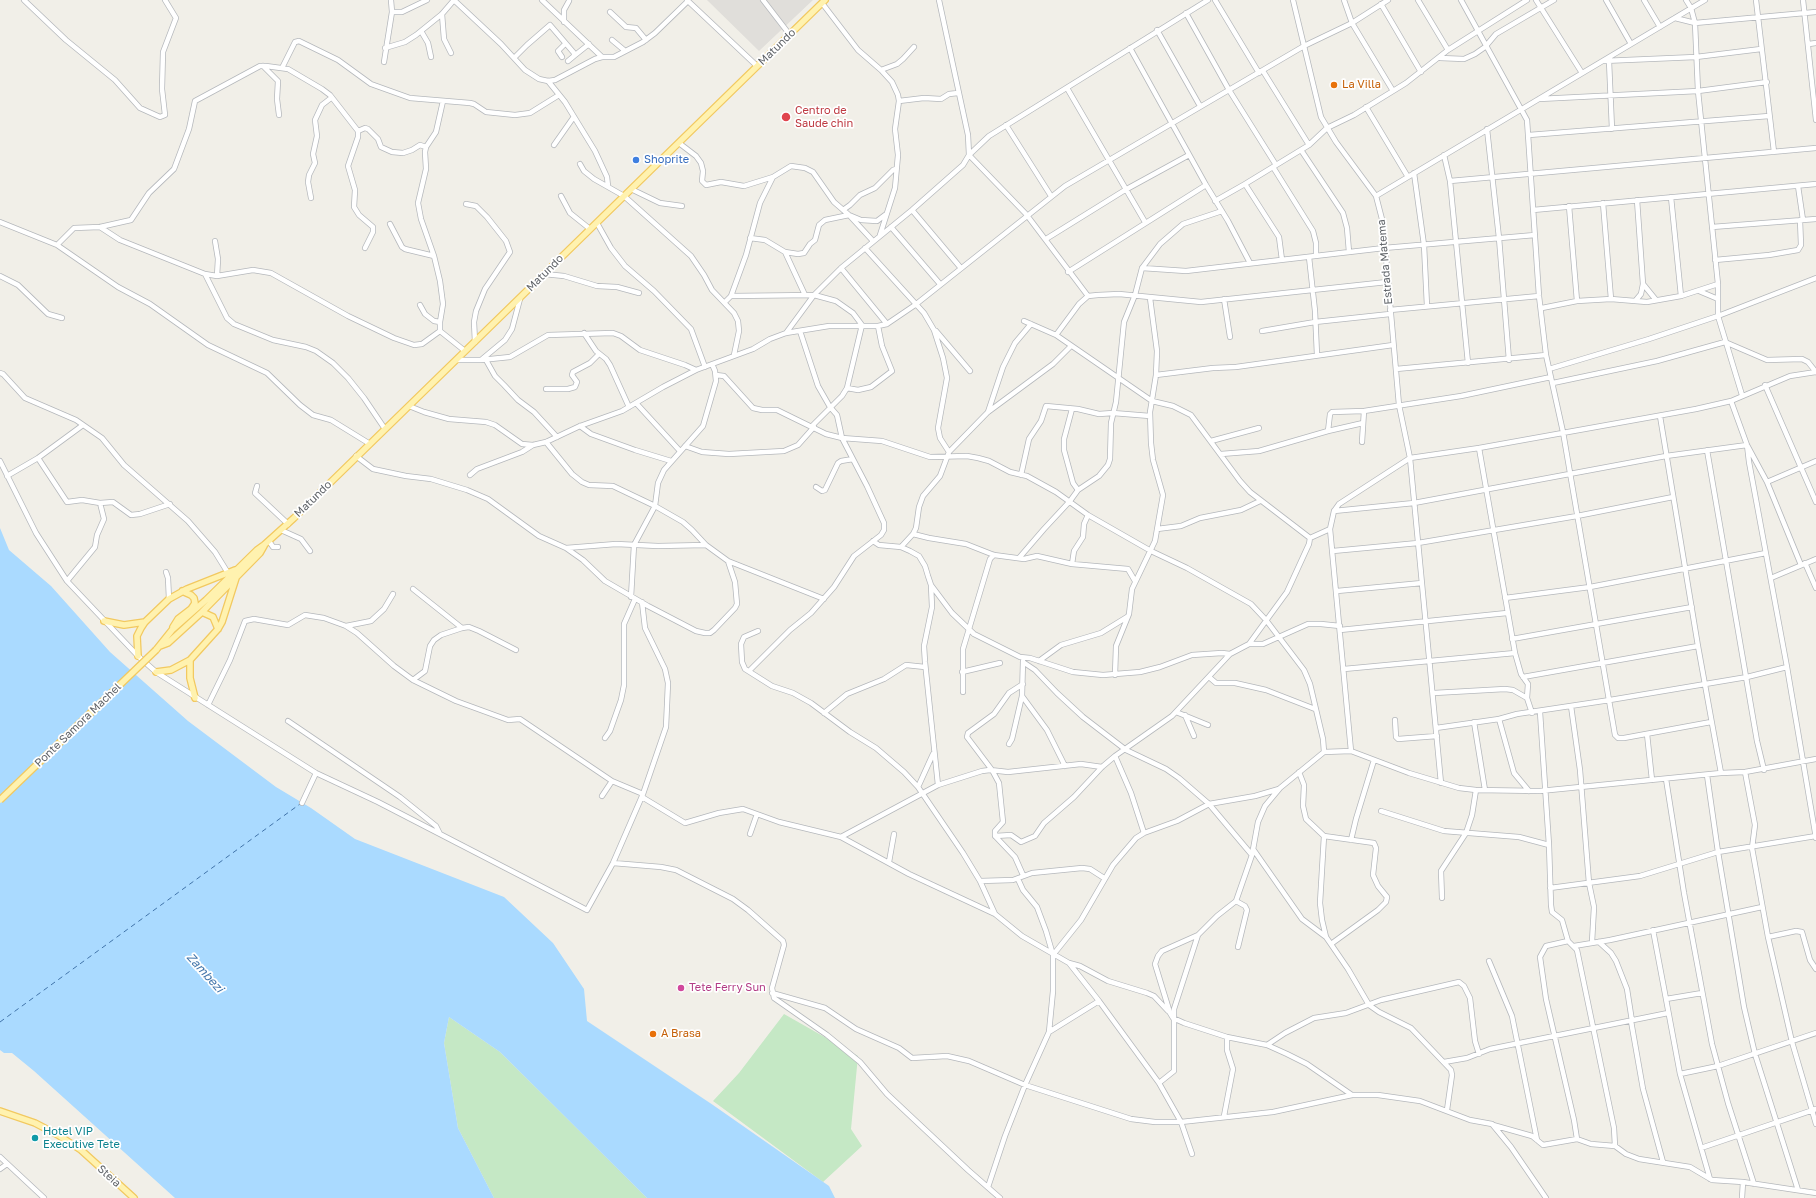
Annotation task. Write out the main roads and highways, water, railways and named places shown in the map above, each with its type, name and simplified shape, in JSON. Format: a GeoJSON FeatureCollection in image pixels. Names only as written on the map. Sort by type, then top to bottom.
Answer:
{"type":"FeatureCollection","features":[{"type":"Feature","properties":{"kind":"main road","name":"Matundo"},"geometry":{"type":"LineString","coordinates":[[266,543],[288,524],[356,456],[520,299],[824,2]]}},
{"type":"Feature","properties":{"kind":"main road"},"geometry":{"type":"LineString","coordinates":[[172,630],[266,543]]}},
{"type":"Feature","properties":{"kind":"main road"},"geometry":{"type":"LineString","coordinates":[[158,648],[168,642],[202,612],[260,553],[266,543]]}},
{"type":"Feature","properties":{"kind":"main road"},"geometry":{"type":"LineString","coordinates":[[138,656],[137,636],[145,622],[169,599],[181,591],[237,570]]}},
{"type":"Feature","properties":{"kind":"main road"},"geometry":{"type":"LineString","coordinates":[[156,672],[171,670],[190,660],[218,629],[222,622],[236,577]]}},
{"type":"Feature","properties":{"kind":"main road"},"geometry":{"type":"LineString","coordinates":[[158,648],[172,630],[178,619],[191,609],[195,603],[191,595],[181,591]]}},
{"type":"Feature","properties":{"kind":"main road"},"geometry":{"type":"LineString","coordinates":[[202,612],[213,617],[218,629]]}},
{"type":"Feature","properties":{"kind":"main road"},"geometry":{"type":"LineString","coordinates":[[104,621],[124,626],[145,622]]}},
{"type":"Feature","properties":{"kind":"main road","name":"Ponte Samora Machel"},"geometry":{"type":"LineString","coordinates":[[0,800],[158,648]]}},
{"type":"Feature","properties":{"kind":"main road"},"geometry":{"type":"LineString","coordinates":[[190,660],[190,678],[195,698]]}},
{"type":"Feature","properties":{"kind":"main road","name":"Steia"},"geometry":{"type":"LineString","coordinates":[[0,1111],[35,1123],[58,1134],[81,1150],[134,1198]]}},
{"type":"Feature","properties":{"kind":"water","name":"Zambezi"},"geometry":{"type":"Polygon","coordinates":[[[0,528],[9,550],[51,586],[110,652],[188,721],[276,787],[311,808],[355,839],[504,897],[553,943],[584,989],[587,1021],[713,1105],[829,1186],[835,1198],[647,1198],[500,1052],[449,1017],[444,1043],[458,1128],[494,1198],[175,1198],[34,1071],[12,1053],[4,1053],[0,1050],[0,528]]]}},
{"type":"Feature","properties":{"kind":"place","name":"La Villa"},"geometry":{"type":"Point","coordinates":[1334,85]}},
{"type":"Feature","properties":{"kind":"place","name":"Centro de Saude chin"},"geometry":{"type":"Point","coordinates":[786,117]}},
{"type":"Feature","properties":{"kind":"place","name":"Shoprite"},"geometry":{"type":"Point","coordinates":[636,160]}},
{"type":"Feature","properties":{"kind":"place","name":"Tete Ferry Sun"},"geometry":{"type":"Point","coordinates":[681,988]}},
{"type":"Feature","properties":{"kind":"place","name":"A Brasa"},"geometry":{"type":"Point","coordinates":[653,1034]}},
{"type":"Feature","properties":{"kind":"place","name":"Hotel VIP Executive Tete"},"geometry":{"type":"Point","coordinates":[35,1138]}}]}
